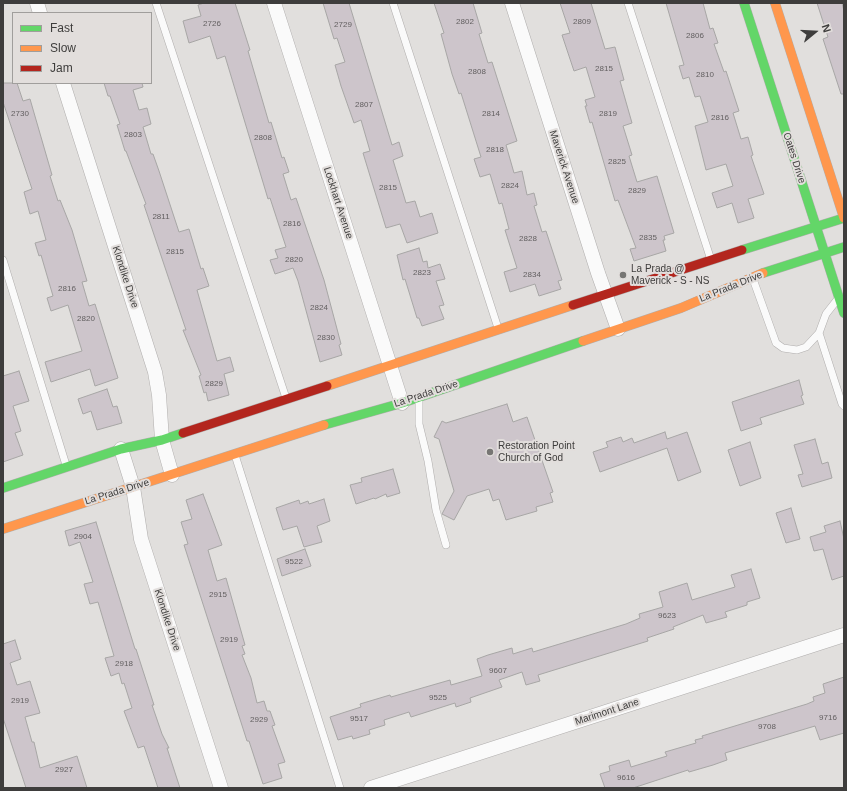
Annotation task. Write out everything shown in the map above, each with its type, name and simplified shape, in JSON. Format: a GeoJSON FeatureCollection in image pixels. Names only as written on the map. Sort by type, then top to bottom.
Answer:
{"type":"FeatureCollection","features":[{"type":"Feature","properties":{"kind":"main road","name":"Oates Drive"},"geometry":{"type":"LineString","coordinates":[[744,3],[844,313]]}},
{"type":"Feature","properties":{"kind":"main road"},"geometry":{"type":"LineString","coordinates":[[3,488],[121,449],[162,440],[498,329],[844,218],[775,3]]}},
{"type":"Feature","properties":{"kind":"main road","name":"La Prada Drive"},"geometry":{"type":"LineString","coordinates":[[3,529],[322,426],[402,403],[681,308],[752,277],[844,247]]}},
{"type":"Feature","properties":{"kind":"street","name":"Lockhart Avenue"},"geometry":{"type":"LineString","coordinates":[[274,3],[402,403]]}},
{"type":"Feature","properties":{"kind":"street","name":"Maverick Avenue"},"geometry":{"type":"LineString","coordinates":[[512,3],[618,329]]}},
{"type":"Feature","properties":{"kind":"street","name":"Klondike Drive"},"geometry":{"type":"LineString","coordinates":[[63,84],[156,372],[162,440],[172,475]]}},
{"type":"Feature","properties":{"kind":"street","name":"Klondike Drive"},"geometry":{"type":"LineString","coordinates":[[121,449],[133,487],[141,539],[221,788]]}},
{"type":"Feature","properties":{"kind":"street","name":"Marimont Lane"},"geometry":{"type":"LineString","coordinates":[[371,788],[844,635]]}},
{"type":"Feature","properties":{"kind":"lane"},"geometry":{"type":"LineString","coordinates":[[156,3],[286,400]]}},
{"type":"Feature","properties":{"kind":"lane"},"geometry":{"type":"LineString","coordinates":[[393,3],[498,329]]}},
{"type":"Feature","properties":{"kind":"lane"},"geometry":{"type":"LineString","coordinates":[[628,3],[711,260]]}},
{"type":"Feature","properties":{"kind":"lane"},"geometry":{"type":"LineString","coordinates":[[3,260],[67,467]]}},
{"type":"Feature","properties":{"kind":"lane"},"geometry":{"type":"LineString","coordinates":[[752,277],[776,343],[783,348],[797,350],[806,347],[819,333],[826,314],[839,297]]}},
{"type":"Feature","properties":{"kind":"lane"},"geometry":{"type":"LineString","coordinates":[[819,333],[842,404],[844,406]]}},
{"type":"Feature","properties":{"kind":"lane"},"geometry":{"type":"LineString","coordinates":[[419,397],[419,424],[428,461],[436,510],[446,545]]}},
{"type":"Feature","properties":{"kind":"lane"},"geometry":{"type":"LineString","coordinates":[[235,455],[340,788]]}},
{"type":"Feature","properties":{"kind":"building"},"geometry":{"type":"Polygon","coordinates":[[[204,3],[235,3],[250,50],[248,51],[269,123],[271,122],[282,158],[284,157],[289,172],[283,174],[291,200],[296,198],[324,280],[341,344],[339,345],[342,355],[320,362],[298,281],[293,268],[275,274],[270,260],[278,258],[275,250],[286,247],[270,198],[268,199],[225,56],[217,59],[210,36],[189,43],[183,21],[201,16],[198,5],[204,3]]]}},
{"type":"Feature","properties":{"kind":"building"},"geometry":{"type":"Polygon","coordinates":[[[323,3],[349,3],[392,145],[399,142],[403,156],[393,160],[406,203],[415,201],[420,217],[432,213],[438,233],[407,243],[400,224],[386,228],[363,153],[370,151],[361,120],[354,123],[341,86],[335,65],[345,62],[337,38],[334,39],[323,3]]]}},
{"type":"Feature","properties":{"kind":"building"},"geometry":{"type":"Polygon","coordinates":[[[434,3],[473,3],[482,33],[479,34],[488,63],[492,62],[517,141],[506,145],[514,173],[522,171],[527,195],[534,193],[537,205],[534,206],[542,232],[546,231],[562,280],[558,281],[561,289],[539,296],[535,284],[510,292],[504,272],[517,268],[505,230],[509,229],[502,203],[499,204],[490,174],[480,177],[474,159],[481,157],[461,93],[459,94],[452,74],[441,34],[444,33],[434,3]]]}},
{"type":"Feature","properties":{"kind":"building"},"geometry":{"type":"Polygon","coordinates":[[[560,3],[591,3],[605,49],[615,47],[624,80],[620,81],[632,123],[623,126],[632,155],[629,156],[637,182],[657,176],[674,233],[664,236],[665,240],[663,240],[666,251],[634,261],[630,249],[636,248],[618,200],[615,201],[592,122],[590,123],[585,106],[587,106],[585,100],[595,97],[586,67],[574,71],[562,35],[570,33],[560,3]]]}},
{"type":"Feature","properties":{"kind":"building"},"geometry":{"type":"Polygon","coordinates":[[[666,3],[703,3],[710,29],[713,28],[718,43],[714,44],[724,72],[726,71],[739,111],[733,113],[741,139],[748,137],[753,155],[751,156],[764,194],[748,199],[754,218],[738,223],[732,203],[717,208],[712,193],[733,186],[726,164],[706,170],[695,126],[708,122],[700,96],[695,97],[689,77],[683,79],[679,66],[684,65],[666,3]]]}},
{"type":"Feature","properties":{"kind":"building"},"geometry":{"type":"Polygon","coordinates":[[[817,3],[842,3],[844,11],[844,94],[841,94],[823,39],[828,37],[817,3]]]}},
{"type":"Feature","properties":{"kind":"building"},"geometry":{"type":"Polygon","coordinates":[[[3,83],[17,84],[23,101],[30,99],[52,175],[50,176],[58,201],[60,200],[72,230],[87,281],[82,282],[89,306],[95,304],[118,378],[95,386],[90,369],[51,382],[45,362],[82,351],[68,305],[51,311],[47,298],[53,296],[41,255],[39,256],[35,243],[46,240],[38,211],[30,214],[24,192],[32,189],[3,102],[3,83]]]}},
{"type":"Feature","properties":{"kind":"building"},"geometry":{"type":"Polygon","coordinates":[[[104,84],[142,84],[143,87],[133,90],[139,110],[147,108],[151,124],[143,127],[151,154],[153,154],[179,232],[189,229],[201,269],[203,268],[209,286],[197,290],[217,361],[230,357],[234,371],[224,374],[229,395],[208,401],[206,392],[204,393],[199,376],[201,375],[183,330],[186,330],[144,205],[146,204],[125,151],[117,125],[120,124],[110,96],[108,96],[104,84]]]}},
{"type":"Feature","properties":{"kind":"building"},"geometry":{"type":"Polygon","coordinates":[[[419,248],[423,262],[427,261],[428,268],[440,264],[445,279],[436,281],[444,305],[439,306],[444,319],[422,326],[419,318],[417,318],[405,279],[403,280],[397,255],[419,248]]]}},
{"type":"Feature","properties":{"kind":"building"},"geometry":{"type":"Polygon","coordinates":[[[19,371],[29,401],[13,406],[21,431],[15,433],[23,455],[3,462],[3,376],[19,371]]]}},
{"type":"Feature","properties":{"kind":"building"},"geometry":{"type":"Polygon","coordinates":[[[799,380],[803,395],[801,396],[804,404],[760,418],[762,424],[741,431],[732,402],[799,380]]]}},
{"type":"Feature","properties":{"kind":"building"},"geometry":{"type":"Polygon","coordinates":[[[107,389],[113,407],[117,406],[122,423],[97,430],[91,411],[83,414],[78,399],[107,389]]]}},
{"type":"Feature","properties":{"kind":"building","name":"Restoration Point Church of God"},"geometry":{"type":"Polygon","coordinates":[[[507,404],[513,422],[527,417],[553,492],[550,493],[553,502],[536,507],[537,511],[506,520],[499,499],[493,501],[489,489],[467,496],[454,520],[442,514],[454,491],[439,439],[434,437],[442,421],[446,423],[507,404]]]}},
{"type":"Feature","properties":{"kind":"building"},"geometry":{"type":"Polygon","coordinates":[[[665,432],[667,439],[687,432],[701,472],[678,481],[667,448],[600,472],[593,452],[608,447],[606,442],[621,437],[623,442],[632,438],[634,443],[665,432]]]}},
{"type":"Feature","properties":{"kind":"building"},"geometry":{"type":"Polygon","coordinates":[[[815,439],[822,464],[828,462],[832,478],[802,487],[798,475],[803,474],[794,445],[815,439]]]}},
{"type":"Feature","properties":{"kind":"building"},"geometry":{"type":"Polygon","coordinates":[[[750,442],[761,478],[740,486],[728,450],[750,442]]]}},
{"type":"Feature","properties":{"kind":"building"},"geometry":{"type":"Polygon","coordinates":[[[393,469],[400,493],[387,497],[386,494],[375,499],[374,498],[356,504],[350,485],[362,482],[361,478],[393,469]]]}},
{"type":"Feature","properties":{"kind":"building"},"geometry":{"type":"Polygon","coordinates":[[[203,494],[222,545],[208,550],[217,581],[226,578],[245,645],[242,646],[245,654],[242,655],[251,678],[257,703],[264,701],[267,711],[270,711],[275,725],[272,726],[285,762],[278,764],[282,778],[263,784],[249,741],[247,741],[184,545],[188,544],[181,522],[192,519],[186,500],[203,494]]]}},
{"type":"Feature","properties":{"kind":"building"},"geometry":{"type":"Polygon","coordinates":[[[324,499],[330,521],[317,526],[322,542],[304,547],[297,526],[283,530],[276,508],[299,500],[300,504],[308,501],[309,504],[324,499]]]}},
{"type":"Feature","properties":{"kind":"building"},"geometry":{"type":"Polygon","coordinates":[[[791,508],[800,539],[786,543],[776,513],[791,508]]]}},
{"type":"Feature","properties":{"kind":"building"},"geometry":{"type":"Polygon","coordinates":[[[840,521],[844,539],[844,576],[832,580],[823,549],[814,551],[810,537],[826,532],[824,526],[840,521]]]}},
{"type":"Feature","properties":{"kind":"building"},"geometry":{"type":"Polygon","coordinates":[[[96,522],[154,705],[152,705],[162,734],[169,748],[167,748],[180,788],[158,788],[144,746],[138,748],[124,711],[132,708],[124,683],[122,684],[119,673],[111,676],[105,658],[114,656],[98,602],[90,604],[84,584],[93,582],[80,542],[69,546],[65,531],[96,522]]]}},
{"type":"Feature","properties":{"kind":"building"},"geometry":{"type":"Polygon","coordinates":[[[305,549],[311,566],[282,576],[277,559],[305,549]]]}},
{"type":"Feature","properties":{"kind":"building"},"geometry":{"type":"Polygon","coordinates":[[[751,569],[760,598],[747,602],[747,605],[725,612],[727,617],[706,623],[703,615],[673,627],[674,629],[647,638],[648,641],[538,675],[540,681],[526,685],[522,672],[499,680],[502,687],[470,698],[471,702],[456,707],[455,703],[411,717],[409,712],[384,720],[385,725],[369,730],[370,734],[353,739],[352,736],[338,740],[330,717],[361,707],[360,704],[390,695],[391,697],[450,680],[451,685],[482,676],[477,659],[512,648],[513,654],[532,648],[533,652],[626,624],[640,618],[639,614],[663,607],[659,592],[687,583],[692,600],[735,587],[731,575],[751,569]]]}},
{"type":"Feature","properties":{"kind":"building"},"geometry":{"type":"Polygon","coordinates":[[[15,640],[21,659],[10,663],[17,685],[30,681],[40,713],[25,717],[32,742],[34,742],[40,768],[77,756],[87,788],[26,788],[3,718],[3,644],[15,640]]]}},
{"type":"Feature","properties":{"kind":"building"},"geometry":{"type":"Polygon","coordinates":[[[844,677],[844,733],[820,740],[815,726],[725,753],[727,760],[713,765],[689,772],[688,770],[633,788],[605,788],[600,774],[610,771],[609,766],[629,760],[631,767],[667,756],[665,752],[696,743],[695,740],[703,738],[702,736],[807,704],[814,701],[813,697],[825,693],[823,684],[844,677]]]}},
{"type":"Feature","properties":{"kind":"traffic: fast"},"geometry":{"type":"LineString","coordinates":[[744,3],[844,313]]}},
{"type":"Feature","properties":{"kind":"traffic: fast"},"geometry":{"type":"LineString","coordinates":[[742,250],[844,218]]}},
{"type":"Feature","properties":{"kind":"traffic: fast"},"geometry":{"type":"LineString","coordinates":[[763,273],[844,247]]}},
{"type":"Feature","properties":{"kind":"traffic: fast"},"geometry":{"type":"LineString","coordinates":[[324,425],[402,403],[583,341]]}},
{"type":"Feature","properties":{"kind":"traffic: fast"},"geometry":{"type":"LineString","coordinates":[[3,488],[121,449],[162,440],[183,433]]}},
{"type":"Feature","properties":{"kind":"traffic: slow"},"geometry":{"type":"LineString","coordinates":[[775,3],[844,218]]}},
{"type":"Feature","properties":{"kind":"traffic: slow"},"geometry":{"type":"LineString","coordinates":[[583,341],[681,308],[763,273]]}},
{"type":"Feature","properties":{"kind":"traffic: slow"},"geometry":{"type":"LineString","coordinates":[[327,386],[573,305]]}},
{"type":"Feature","properties":{"kind":"traffic: slow"},"geometry":{"type":"LineString","coordinates":[[3,529],[324,425]]}},
{"type":"Feature","properties":{"kind":"traffic: jam"},"geometry":{"type":"LineString","coordinates":[[573,305],[742,250]]}},
{"type":"Feature","properties":{"kind":"traffic: jam"},"geometry":{"type":"LineString","coordinates":[[183,433],[327,386]]}},
{"type":"Feature","properties":{"kind":"place","name":"La Prada @ Maverick - S - NS"},"geometry":{"type":"Point","coordinates":[623,275]}},
{"type":"Feature","properties":{"kind":"place","name":"Restoration Point Church of God"},"geometry":{"type":"Point","coordinates":[490,452]}}]}
